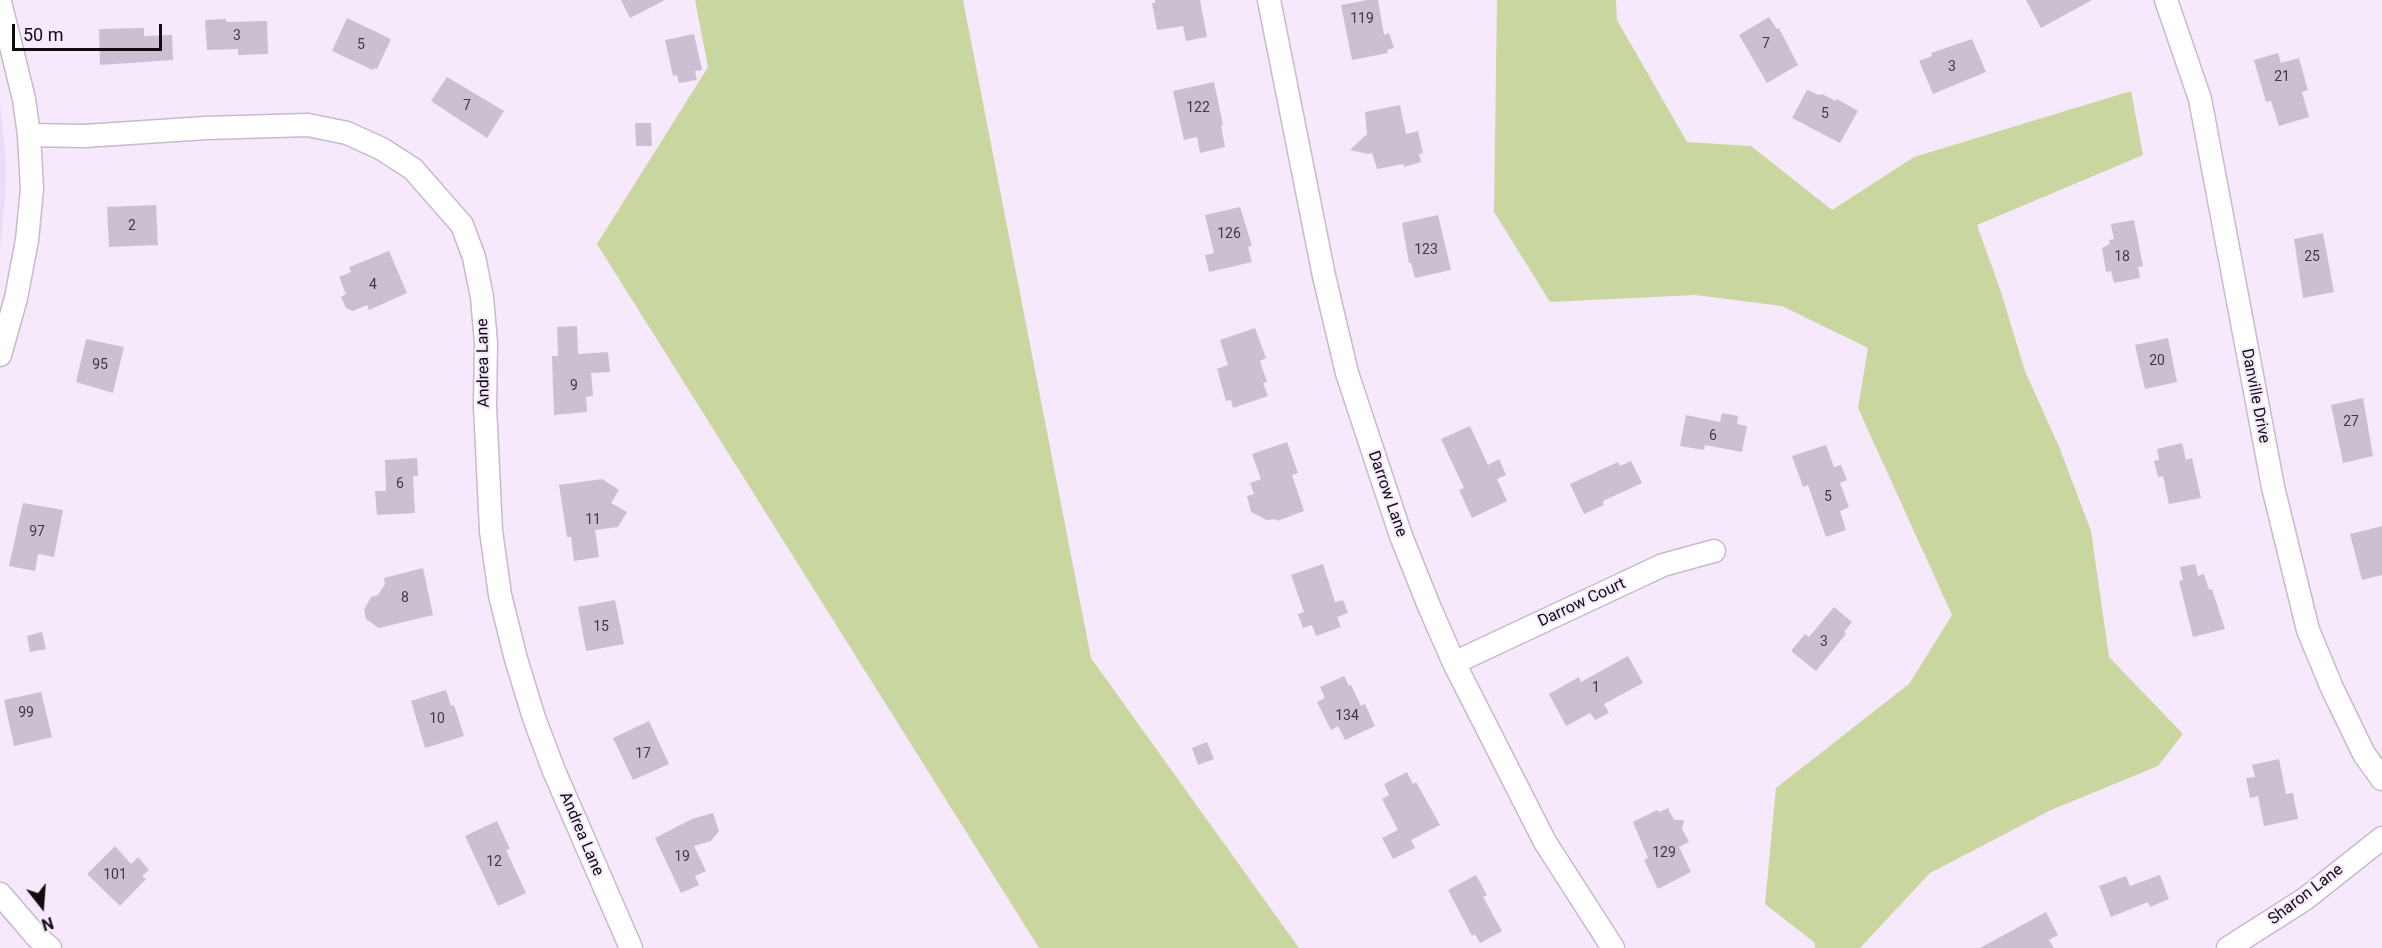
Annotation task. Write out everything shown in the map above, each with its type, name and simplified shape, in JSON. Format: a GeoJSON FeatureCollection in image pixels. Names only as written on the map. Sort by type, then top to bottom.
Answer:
{"type":"FeatureCollection","features":[{"type":"Feature","properties":{"kind":"street","name":"Darrow Lane"},"geometry":{"type":"LineString","coordinates":[[1269,0],[1324,276],[1347,373],[1401,536],[1454,663],[1545,842],[1612,948]]}},
{"type":"Feature","properties":{"kind":"street","name":"Danville Drive"},"geometry":{"type":"LineString","coordinates":[[2166,0],[2200,99],[2272,487],[2308,630],[2332,688],[2364,754],[2382,779]]}},
{"type":"Feature","properties":{"kind":"street"},"geometry":{"type":"LineString","coordinates":[[0,2],[24,99],[32,189],[27,240],[16,298],[0,355]]}},
{"type":"Feature","properties":{"kind":"street","name":"Andrea Lane"},"geometry":{"type":"LineString","coordinates":[[29,135],[84,136],[206,128],[308,125],[347,133],[382,149],[413,169],[462,225],[474,257],[482,297],[486,343],[485,406],[491,531],[500,595],[534,718],[631,948]]}},
{"type":"Feature","properties":{"kind":"street","name":"Darrow Court"},"geometry":{"type":"LineString","coordinates":[[1454,663],[1664,565],[1714,551]]}},
{"type":"Feature","properties":{"kind":"street","name":"Sharon Lane"},"geometry":{"type":"LineString","coordinates":[[2228,948],[2305,899],[2382,838]]}},
{"type":"Feature","properties":{"kind":"street"},"geometry":{"type":"LineString","coordinates":[[0,894],[37,937],[50,948]]}},
{"type":"Feature","properties":{"kind":"shaded area"},"geometry":{"type":"Polygon","coordinates":[[[0,103],[6,160],[0,252],[0,103]]]}},
{"type":"Feature","properties":{"kind":"green space"},"geometry":{"type":"Polygon","coordinates":[[[695,0],[963,0],[1091,658],[1299,948],[1039,948],[597,244],[708,67],[695,0]]]}},
{"type":"Feature","properties":{"kind":"green space"},"geometry":{"type":"Polygon","coordinates":[[[1497,0],[1616,0],[1617,20],[1687,142],[1751,146],[1832,210],[1914,157],[2131,91],[2143,155],[1977,225],[2000,289],[2025,371],[2060,449],[2091,531],[2109,657],[2183,734],[2158,766],[2051,810],[1930,873],[1860,948],[1815,948],[1815,943],[1765,904],[1776,788],[1909,684],[1952,615],[1858,408],[1868,348],[1782,306],[1695,295],[1550,302],[1494,212],[1497,0]]]}},
{"type":"Feature","properties":{"kind":"building"},"geometry":{"type":"Polygon","coordinates":[[[621,0],[665,0],[630,18],[621,0]]]}},
{"type":"Feature","properties":{"kind":"building"},"geometry":{"type":"Polygon","coordinates":[[[1155,0],[1200,0],[1207,37],[1186,41],[1183,26],[1157,30],[1152,3],[1155,3],[1155,0]]]}},
{"type":"Feature","properties":{"kind":"building"},"geometry":{"type":"Polygon","coordinates":[[[1378,0],[1384,35],[1389,33],[1394,48],[1387,50],[1388,53],[1352,60],[1341,5],[1378,0]]]}},
{"type":"Feature","properties":{"kind":"building"},"geometry":{"type":"Polygon","coordinates":[[[2026,0],[2092,0],[2041,28],[2026,0]]]}},
{"type":"Feature","properties":{"kind":"building"},"geometry":{"type":"Polygon","coordinates":[[[1769,17],[1777,29],[1779,28],[1798,65],[1767,83],[1739,35],[1769,17]]]}},
{"type":"Feature","properties":{"kind":"building"},"geometry":{"type":"Polygon","coordinates":[[[347,18],[391,39],[377,69],[373,70],[332,51],[347,18]]]}},
{"type":"Feature","properties":{"kind":"building"},"geometry":{"type":"Polygon","coordinates":[[[226,19],[226,22],[267,21],[268,54],[238,55],[238,49],[207,50],[205,20],[226,19]]]}},
{"type":"Feature","properties":{"kind":"building"},"geometry":{"type":"Polygon","coordinates":[[[144,28],[144,36],[172,35],[173,60],[100,65],[99,29],[144,28]]]}},
{"type":"Feature","properties":{"kind":"building"},"geometry":{"type":"Polygon","coordinates":[[[694,34],[702,70],[695,71],[697,80],[679,83],[677,75],[673,76],[665,40],[694,34]]]}},
{"type":"Feature","properties":{"kind":"building"},"geometry":{"type":"Polygon","coordinates":[[[1972,39],[1986,72],[1933,94],[1919,61],[1932,56],[1931,53],[1972,39]]]}},
{"type":"Feature","properties":{"kind":"building"},"geometry":{"type":"Polygon","coordinates":[[[2278,53],[2281,63],[2299,58],[2308,90],[2302,92],[2309,117],[2279,126],[2271,101],[2266,102],[2254,60],[2278,53]]]}},
{"type":"Feature","properties":{"kind":"building"},"geometry":{"type":"Polygon","coordinates":[[[447,77],[504,111],[487,138],[431,101],[447,77]]]}},
{"type":"Feature","properties":{"kind":"building"},"geometry":{"type":"Polygon","coordinates":[[[1214,82],[1225,147],[1200,153],[1197,137],[1184,140],[1173,91],[1214,82]]]}},
{"type":"Feature","properties":{"kind":"building"},"geometry":{"type":"Polygon","coordinates":[[[1807,90],[1836,101],[1837,99],[1858,111],[1840,143],[1792,118],[1807,90]]]}},
{"type":"Feature","properties":{"kind":"building"},"geometry":{"type":"Polygon","coordinates":[[[1400,105],[1406,134],[1418,131],[1423,153],[1419,154],[1421,162],[1404,167],[1404,164],[1377,169],[1372,153],[1350,150],[1367,134],[1365,112],[1400,105]]]}},
{"type":"Feature","properties":{"kind":"building"},"geometry":{"type":"Polygon","coordinates":[[[635,123],[651,123],[652,146],[636,146],[635,123]]]}},
{"type":"Feature","properties":{"kind":"building"},"geometry":{"type":"Polygon","coordinates":[[[156,205],[158,245],[109,247],[107,207],[156,205]]]}},
{"type":"Feature","properties":{"kind":"building"},"geometry":{"type":"Polygon","coordinates":[[[1240,207],[1252,246],[1248,247],[1252,262],[1209,272],[1205,255],[1214,253],[1205,215],[1240,207]]]}},
{"type":"Feature","properties":{"kind":"building"},"geometry":{"type":"Polygon","coordinates":[[[1438,215],[1451,270],[1415,278],[1411,263],[1409,263],[1402,223],[1438,215]]]}},
{"type":"Feature","properties":{"kind":"building"},"geometry":{"type":"Polygon","coordinates":[[[2134,220],[2143,266],[2138,267],[2140,278],[2114,283],[2111,271],[2106,272],[2102,248],[2110,244],[2109,240],[2114,239],[2111,224],[2134,220]]]}},
{"type":"Feature","properties":{"kind":"building"},"geometry":{"type":"Polygon","coordinates":[[[2323,233],[2334,292],[2303,298],[2294,239],[2323,233]]]}},
{"type":"Feature","properties":{"kind":"building"},"geometry":{"type":"Polygon","coordinates":[[[389,251],[407,293],[369,310],[367,305],[353,311],[346,308],[341,297],[346,294],[339,277],[351,272],[349,267],[389,251]]]}},
{"type":"Feature","properties":{"kind":"building"},"geometry":{"type":"Polygon","coordinates":[[[577,326],[578,354],[608,352],[610,372],[591,373],[593,396],[586,397],[587,412],[554,415],[552,356],[558,356],[557,327],[577,326]]]}},
{"type":"Feature","properties":{"kind":"building"},"geometry":{"type":"Polygon","coordinates":[[[1255,328],[1266,358],[1260,361],[1267,382],[1263,383],[1268,396],[1233,408],[1231,400],[1226,401],[1217,369],[1228,365],[1220,340],[1255,328]]]}},
{"type":"Feature","properties":{"kind":"building"},"geometry":{"type":"Polygon","coordinates":[[[2168,338],[2177,382],[2145,389],[2135,345],[2168,338]]]}},
{"type":"Feature","properties":{"kind":"building"},"geometry":{"type":"Polygon","coordinates":[[[86,339],[124,347],[113,393],[76,382],[86,339]]]}},
{"type":"Feature","properties":{"kind":"building"},"geometry":{"type":"Polygon","coordinates":[[[2363,398],[2373,456],[2343,463],[2331,405],[2363,398]]]}},
{"type":"Feature","properties":{"kind":"building"},"geometry":{"type":"Polygon","coordinates":[[[1722,413],[1738,416],[1737,424],[1747,426],[1742,452],[1705,445],[1704,450],[1680,446],[1686,415],[1720,422],[1722,413]]]}},
{"type":"Feature","properties":{"kind":"building"},"geometry":{"type":"Polygon","coordinates":[[[1470,426],[1488,465],[1499,459],[1506,475],[1497,479],[1507,501],[1472,518],[1459,490],[1464,488],[1441,439],[1470,426]]]}},
{"type":"Feature","properties":{"kind":"building"},"geometry":{"type":"Polygon","coordinates":[[[1287,442],[1298,473],[1292,475],[1304,511],[1277,521],[1276,519],[1267,520],[1251,512],[1247,496],[1254,494],[1250,483],[1261,479],[1252,454],[1287,442]]]}},
{"type":"Feature","properties":{"kind":"building"},"geometry":{"type":"Polygon","coordinates":[[[2182,443],[2186,460],[2192,458],[2201,498],[2169,504],[2163,476],[2158,477],[2154,461],[2159,460],[2157,449],[2182,443]]]}},
{"type":"Feature","properties":{"kind":"building"},"geometry":{"type":"Polygon","coordinates":[[[1826,445],[1834,467],[1841,465],[1847,480],[1840,483],[1849,507],[1840,511],[1846,530],[1826,537],[1808,485],[1803,487],[1792,456],[1826,445]]]}},
{"type":"Feature","properties":{"kind":"building"},"geometry":{"type":"Polygon","coordinates":[[[417,458],[418,476],[413,476],[415,513],[377,515],[375,491],[386,491],[385,460],[417,458]]]}},
{"type":"Feature","properties":{"kind":"building"},"geometry":{"type":"Polygon","coordinates":[[[1631,461],[1642,483],[1603,501],[1604,505],[1584,514],[1570,484],[1618,462],[1620,466],[1631,461]]]}},
{"type":"Feature","properties":{"kind":"building"},"geometry":{"type":"Polygon","coordinates":[[[602,479],[619,490],[611,503],[627,512],[618,527],[595,530],[599,557],[574,561],[571,537],[567,537],[559,485],[602,479]]]}},
{"type":"Feature","properties":{"kind":"building"},"geometry":{"type":"Polygon","coordinates":[[[23,503],[63,510],[54,557],[38,554],[35,571],[9,566],[23,503]]]}},
{"type":"Feature","properties":{"kind":"building"},"geometry":{"type":"Polygon","coordinates":[[[2382,526],[2382,575],[2362,580],[2350,534],[2382,526]]]}},
{"type":"Feature","properties":{"kind":"building"},"geometry":{"type":"Polygon","coordinates":[[[1323,564],[1335,602],[1343,600],[1348,613],[1337,617],[1341,627],[1316,636],[1312,625],[1303,628],[1298,614],[1304,612],[1291,575],[1323,564]]]}},
{"type":"Feature","properties":{"kind":"building"},"geometry":{"type":"Polygon","coordinates":[[[2195,564],[2198,576],[2204,574],[2209,590],[2212,589],[2225,629],[2193,637],[2179,581],[2183,580],[2180,567],[2195,564]]]}},
{"type":"Feature","properties":{"kind":"building"},"geometry":{"type":"Polygon","coordinates":[[[423,568],[433,615],[379,628],[366,619],[364,610],[371,597],[378,595],[385,584],[384,578],[423,568]]]}},
{"type":"Feature","properties":{"kind":"building"},"geometry":{"type":"Polygon","coordinates":[[[615,600],[624,644],[586,651],[578,607],[615,600]]]}},
{"type":"Feature","properties":{"kind":"building"},"geometry":{"type":"Polygon","coordinates":[[[1834,607],[1852,622],[1844,632],[1846,634],[1816,671],[1791,651],[1805,634],[1809,637],[1834,607]]]}},
{"type":"Feature","properties":{"kind":"building"},"geometry":{"type":"Polygon","coordinates":[[[42,632],[46,649],[30,652],[27,636],[42,632]]]}},
{"type":"Feature","properties":{"kind":"building"},"geometry":{"type":"Polygon","coordinates":[[[1628,656],[1643,683],[1604,704],[1609,713],[1595,720],[1590,713],[1566,726],[1549,694],[1579,677],[1581,682],[1628,656]]]}},
{"type":"Feature","properties":{"kind":"building"},"geometry":{"type":"Polygon","coordinates":[[[1344,676],[1361,706],[1365,704],[1375,726],[1345,740],[1338,726],[1331,730],[1317,702],[1325,698],[1320,687],[1344,676]]]}},
{"type":"Feature","properties":{"kind":"building"},"geometry":{"type":"Polygon","coordinates":[[[446,690],[451,706],[454,705],[464,736],[425,748],[411,701],[446,690]]]}},
{"type":"Feature","properties":{"kind":"building"},"geometry":{"type":"Polygon","coordinates":[[[41,692],[52,737],[14,746],[4,700],[41,692]]]}},
{"type":"Feature","properties":{"kind":"building"},"geometry":{"type":"Polygon","coordinates":[[[649,721],[669,764],[633,780],[613,738],[649,721]]]}},
{"type":"Feature","properties":{"kind":"building"},"geometry":{"type":"Polygon","coordinates":[[[1207,742],[1214,759],[1198,765],[1192,748],[1207,742]]]}},
{"type":"Feature","properties":{"kind":"building"},"geometry":{"type":"Polygon","coordinates":[[[2279,759],[2286,794],[2293,793],[2298,819],[2264,826],[2258,796],[2250,798],[2246,778],[2255,777],[2252,765],[2279,759]]]}},
{"type":"Feature","properties":{"kind":"building"},"geometry":{"type":"Polygon","coordinates":[[[1407,772],[1413,784],[1416,782],[1440,825],[1411,840],[1415,848],[1393,859],[1382,838],[1398,830],[1382,799],[1389,795],[1384,784],[1407,772]]]}},
{"type":"Feature","properties":{"kind":"building"},"geometry":{"type":"Polygon","coordinates":[[[1668,808],[1674,820],[1684,820],[1682,829],[1689,842],[1679,847],[1691,872],[1658,889],[1644,860],[1648,858],[1633,822],[1657,810],[1659,812],[1668,808]]]}},
{"type":"Feature","properties":{"kind":"building"},"geometry":{"type":"Polygon","coordinates":[[[713,813],[719,831],[711,841],[694,846],[706,871],[695,876],[699,885],[681,893],[655,838],[692,819],[713,813]]]}},
{"type":"Feature","properties":{"kind":"building"},"geometry":{"type":"Polygon","coordinates":[[[497,821],[510,849],[506,850],[526,893],[498,906],[465,836],[497,821]]]}},
{"type":"Feature","properties":{"kind":"building"},"geometry":{"type":"Polygon","coordinates":[[[115,846],[131,864],[138,857],[149,870],[142,876],[146,879],[120,906],[87,874],[115,846]]]}},
{"type":"Feature","properties":{"kind":"building"},"geometry":{"type":"Polygon","coordinates":[[[1476,875],[1487,895],[1483,897],[1502,931],[1480,943],[1475,934],[1472,936],[1448,890],[1476,875]]]}},
{"type":"Feature","properties":{"kind":"building"},"geometry":{"type":"Polygon","coordinates":[[[2160,875],[2169,899],[2150,907],[2148,902],[2111,917],[2099,886],[2126,876],[2130,886],[2160,875]]]}},
{"type":"Feature","properties":{"kind":"building"},"geometry":{"type":"Polygon","coordinates":[[[2046,912],[2058,935],[2049,940],[2054,948],[1980,948],[2046,912]]]}}]}
